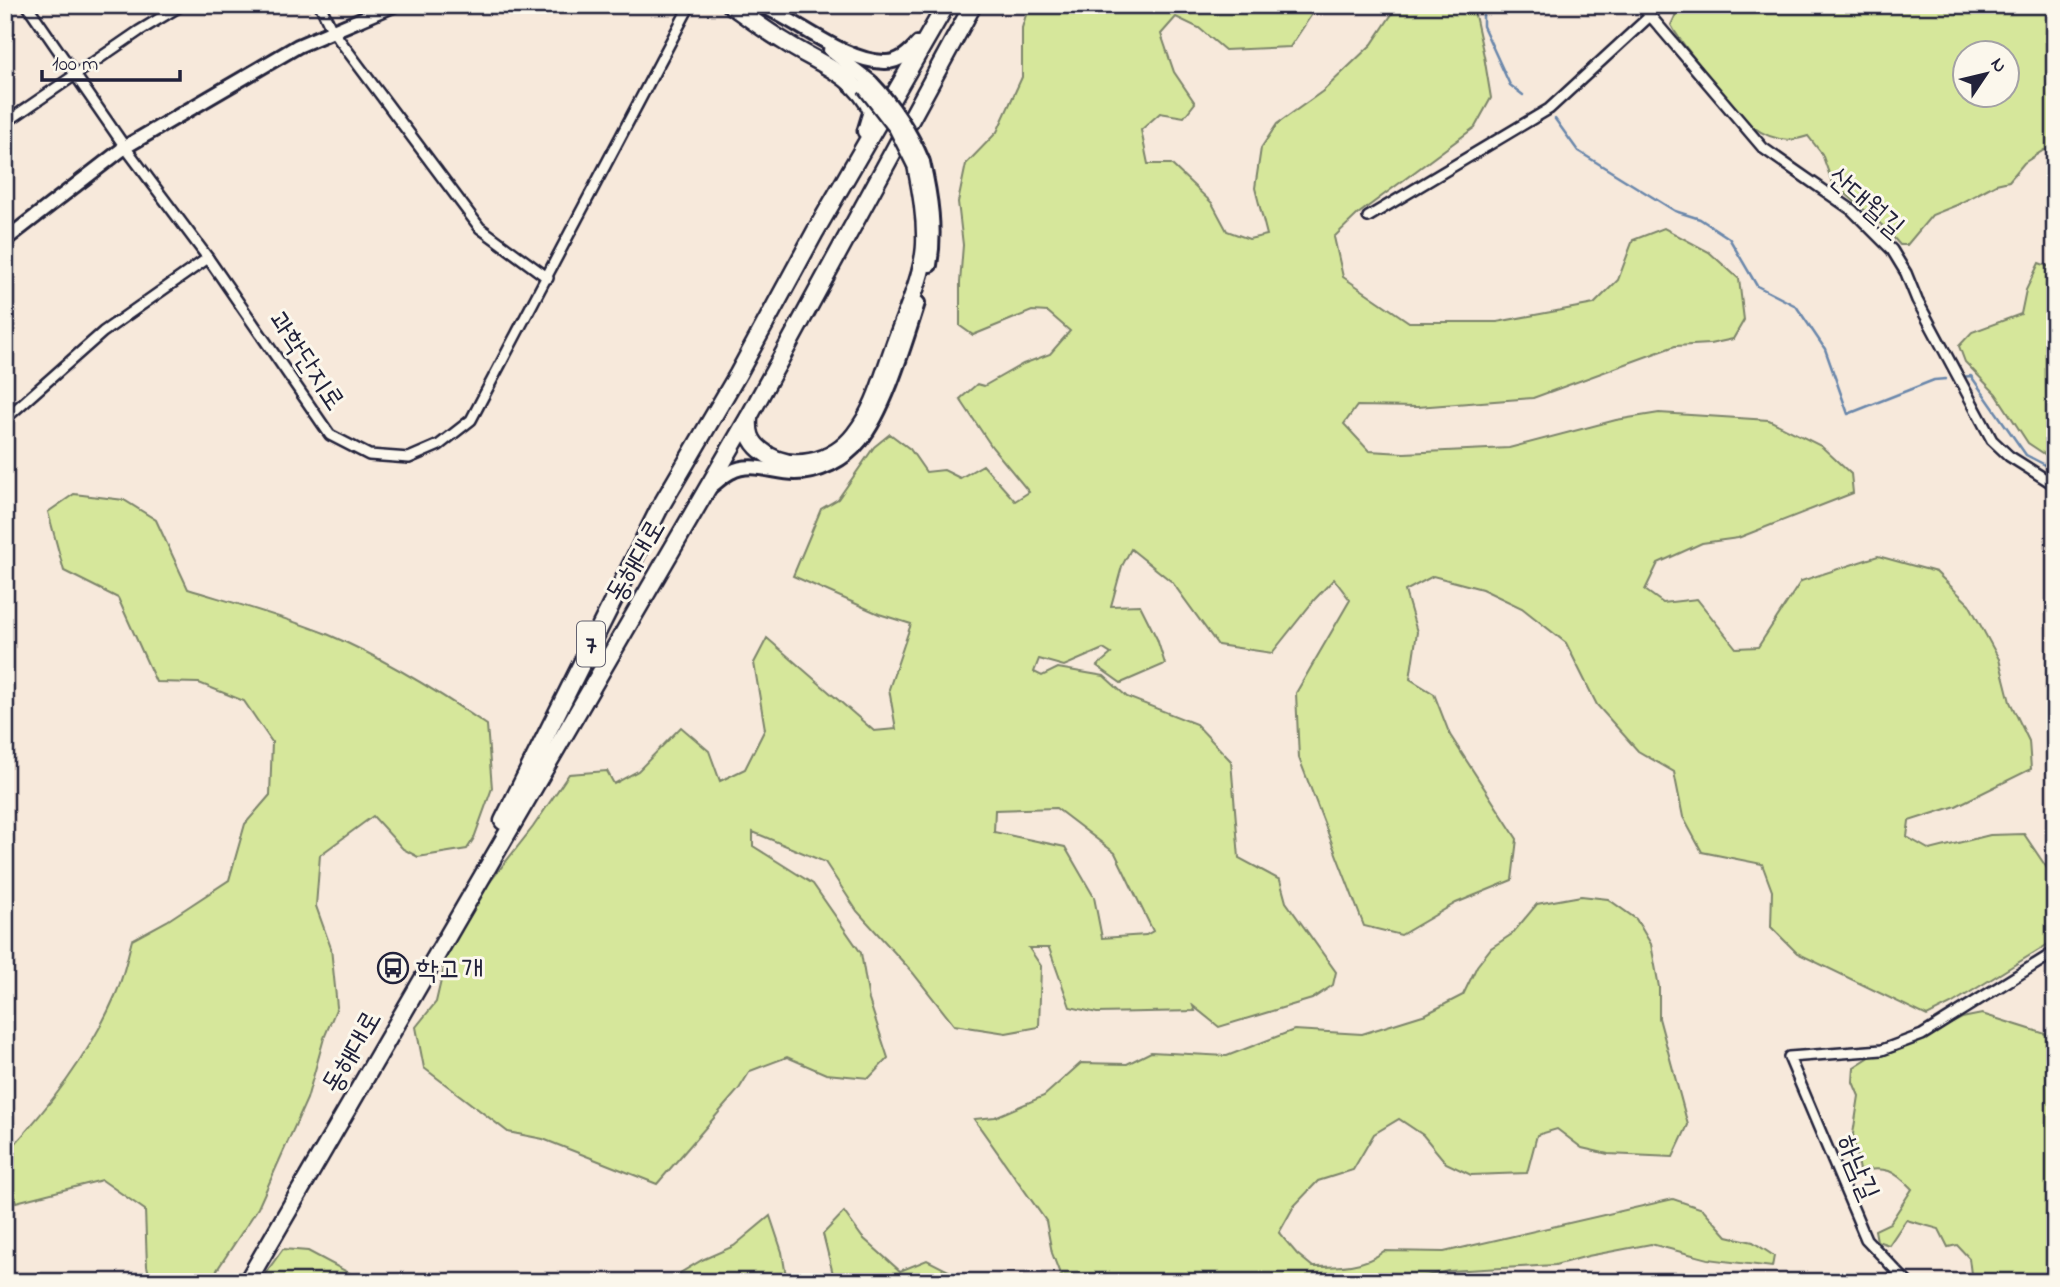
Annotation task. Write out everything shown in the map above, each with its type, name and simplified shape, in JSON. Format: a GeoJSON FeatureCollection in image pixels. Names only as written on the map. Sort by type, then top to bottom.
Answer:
{"type":"FeatureCollection","features":[{"type":"Feature","properties":{"kind":"highway"},"geometry":{"type":"LineString","coordinates":[[731,5],[786,43],[843,75],[865,97],[872,111],[869,126],[815,232]]}},
{"type":"Feature","properties":{"kind":"highway"},"geometry":{"type":"LineString","coordinates":[[737,5],[833,60],[869,85],[919,163],[925,213],[925,247],[912,296],[874,401],[855,435],[831,454],[792,465],[772,460],[754,444],[748,431],[750,415]]}},
{"type":"Feature","properties":{"kind":"highway","name":"동해대로"},"geometry":{"type":"LineString","coordinates":[[236,1282],[489,847],[659,509],[945,5]]}},
{"type":"Feature","properties":{"kind":"highway","name":"동해대로"},"geometry":{"type":"LineString","coordinates":[[247,1282],[750,415],[974,5]]}},
{"type":"Feature","properties":{"kind":"street","name":"과학단지로"},"geometry":{"type":"LineString","coordinates":[[27,5],[125,147],[208,258],[330,435],[369,454],[409,458],[439,445],[471,420],[690,5]]}},
{"type":"Feature","properties":{"kind":"street"},"geometry":{"type":"LineString","coordinates":[[5,123],[76,73],[182,5]]}},
{"type":"Feature","properties":{"kind":"street"},"geometry":{"type":"LineString","coordinates":[[320,5],[332,30],[480,228],[548,278]]}},
{"type":"Feature","properties":{"kind":"street"},"geometry":{"type":"LineString","coordinates":[[5,240],[125,147],[298,46],[394,5]]}},
{"type":"Feature","properties":{"kind":"street"},"geometry":{"type":"LineString","coordinates":[[748,5],[838,55],[869,85]]}},
{"type":"Feature","properties":{"kind":"street"},"geometry":{"type":"LineString","coordinates":[[760,5],[860,57],[887,62],[907,55],[923,39],[945,5]]}},
{"type":"Feature","properties":{"kind":"street","name":"산대월길"},"geometry":{"type":"LineString","coordinates":[[1642,5],[1763,148],[1852,210],[1892,250],[1992,440],[2009,456],[2055,485]]}},
{"type":"Feature","properties":{"kind":"street"},"geometry":{"type":"LineString","coordinates":[[1368,217],[1549,108],[1650,16]]}},
{"type":"Feature","properties":{"kind":"street"},"geometry":{"type":"LineString","coordinates":[[705,491],[731,472],[742,468],[754,467],[793,473],[812,471],[832,464],[860,442],[885,397],[929,268],[933,229],[931,194],[919,163]]}},
{"type":"Feature","properties":{"kind":"street"},"geometry":{"type":"LineString","coordinates":[[5,419],[103,332],[208,258]]}},
{"type":"Feature","properties":{"kind":"street","name":"하남길"},"geometry":{"type":"LineString","coordinates":[[1906,1282],[1866,1239],[1789,1057],[1882,1050],[1922,1035],[2055,952]]}},
{"type":"Feature","properties":{"kind":"green space"},"geometry":{"type":"Polygon","coordinates":[[[1029,5],[1318,5],[1290,47],[1225,50],[1199,28],[1176,17],[1161,34],[1174,72],[1195,103],[1184,117],[1160,113],[1141,130],[1148,164],[1171,164],[1212,203],[1227,231],[1249,239],[1267,235],[1255,188],[1261,148],[1277,124],[1323,91],[1372,44],[1398,5],[1466,5],[1475,15],[1491,98],[1475,127],[1358,214],[1334,237],[1343,277],[1409,322],[1497,322],[1594,304],[1618,280],[1633,240],[1664,228],[1709,252],[1739,279],[1744,320],[1733,339],[1710,344],[1675,346],[1533,398],[1417,407],[1357,406],[1344,424],[1369,451],[1404,453],[1509,448],[1616,420],[1659,413],[1769,420],[1821,446],[1851,474],[1853,493],[1738,538],[1702,543],[1658,563],[1645,590],[1663,603],[1697,599],[1736,648],[1758,647],[1801,581],[1878,556],[1936,572],[1969,604],[1999,659],[2010,702],[2029,741],[2031,769],[1956,806],[1909,821],[1907,837],[1930,850],[1990,835],[2024,834],[2055,880],[2055,931],[2050,943],[1927,1016],[1797,953],[1771,927],[1772,891],[1762,864],[1702,852],[1683,817],[1674,772],[1638,751],[1597,705],[1566,643],[1522,608],[1482,589],[1433,576],[1405,591],[1417,632],[1410,679],[1434,694],[1450,735],[1517,839],[1512,880],[1456,903],[1401,935],[1364,926],[1299,758],[1296,693],[1350,600],[1334,579],[1272,653],[1218,645],[1172,582],[1131,549],[1122,566],[1111,606],[1140,605],[1157,639],[1165,664],[1121,683],[1097,666],[1111,654],[1103,649],[1064,666],[1039,659],[1034,672],[1042,676],[1058,668],[1104,676],[1127,697],[1196,724],[1231,761],[1239,858],[1280,880],[1286,902],[1336,972],[1333,985],[1312,999],[1219,1027],[1193,1006],[1195,1011],[1097,1013],[1070,1007],[1049,948],[1029,948],[1041,966],[1039,1027],[1006,1033],[954,1025],[913,973],[857,911],[825,862],[753,832],[753,846],[813,884],[861,953],[869,1000],[888,1058],[869,1078],[826,1074],[787,1057],[750,1071],[739,1089],[657,1184],[543,1139],[508,1132],[424,1068],[416,1027],[436,1002],[453,929],[533,827],[569,774],[607,771],[614,784],[638,771],[681,727],[709,751],[720,781],[745,769],[765,729],[754,663],[767,638],[874,731],[896,729],[889,689],[911,624],[879,614],[793,576],[821,509],[838,499],[874,447],[890,434],[910,449],[926,472],[944,470],[960,478],[983,465],[1015,501],[1029,492],[992,447],[960,399],[977,384],[984,386],[1023,364],[1050,354],[1070,331],[1048,312],[1032,311],[973,335],[960,326],[963,245],[958,202],[966,164],[997,132],[1022,77],[1022,28],[1029,5]],[[1056,808],[995,810],[994,832],[1065,847],[1094,897],[1102,938],[1146,935],[1153,931],[1115,853],[1056,808]]]}},
{"type":"Feature","properties":{"kind":"green space"},"geometry":{"type":"Polygon","coordinates":[[[1680,5],[2055,5],[2055,156],[2044,150],[2024,163],[2009,181],[1996,184],[1932,215],[1907,245],[1900,245],[1884,227],[1832,182],[1822,154],[1808,136],[1790,140],[1774,138],[1746,122],[1671,25],[1680,5]]]}},
{"type":"Feature","properties":{"kind":"green space"},"geometry":{"type":"Polygon","coordinates":[[[2039,263],[2055,269],[2055,461],[2028,443],[1996,394],[1965,362],[1959,346],[1972,332],[2021,314],[2026,290],[2039,263]]]}},
{"type":"Feature","properties":{"kind":"green space"},"geometry":{"type":"Polygon","coordinates":[[[74,494],[124,500],[156,520],[188,589],[293,621],[348,643],[410,676],[487,725],[492,788],[474,838],[467,849],[418,857],[403,849],[373,816],[320,855],[316,906],[331,948],[337,1007],[324,1038],[307,1099],[258,1208],[209,1282],[151,1282],[147,1266],[145,1210],[102,1180],[16,1202],[5,1171],[5,1155],[52,1099],[105,1018],[123,976],[132,940],[167,921],[229,880],[245,824],[270,795],[272,742],[244,701],[199,683],[156,682],[118,598],[64,571],[48,512],[74,494]]]}},
{"type":"Feature","properties":{"kind":"green space"},"geometry":{"type":"Polygon","coordinates":[[[1581,896],[1608,899],[1636,919],[1651,944],[1659,987],[1659,1018],[1688,1125],[1673,1157],[1608,1154],[1582,1148],[1557,1129],[1537,1135],[1527,1173],[1471,1175],[1446,1163],[1423,1135],[1399,1119],[1374,1134],[1353,1170],[1318,1181],[1294,1206],[1279,1233],[1297,1254],[1313,1267],[1341,1266],[1360,1263],[1384,1251],[1444,1252],[1673,1199],[1703,1209],[1727,1236],[1753,1242],[1774,1256],[1772,1267],[1708,1259],[1651,1244],[1555,1265],[1448,1271],[1401,1282],[1063,1282],[1052,1253],[1046,1221],[974,1119],[995,1117],[1044,1096],[1081,1063],[1127,1064],[1151,1052],[1227,1056],[1294,1030],[1362,1034],[1426,1014],[1463,995],[1477,966],[1491,948],[1512,934],[1537,904],[1581,896]]]}},
{"type":"Feature","properties":{"kind":"green space"},"geometry":{"type":"Polygon","coordinates":[[[1982,1014],[2055,1037],[2055,1190],[2051,1206],[2055,1215],[2055,1282],[1972,1282],[1969,1258],[1957,1245],[1948,1247],[1939,1229],[1906,1220],[1889,1245],[1877,1241],[1875,1230],[1890,1223],[1912,1189],[1889,1171],[1859,1171],[1853,1134],[1859,1096],[1853,1082],[1854,1067],[1873,1055],[1900,1049],[1962,1018],[1982,1014]]]}},
{"type":"Feature","properties":{"kind":"green space"},"geometry":{"type":"Polygon","coordinates":[[[844,1212],[862,1237],[900,1271],[927,1260],[970,1282],[835,1282],[823,1234],[844,1212]]]}},
{"type":"Feature","properties":{"kind":"green space"},"geometry":{"type":"Polygon","coordinates":[[[770,1216],[782,1252],[787,1282],[665,1282],[702,1260],[734,1246],[770,1216]]]}},
{"type":"Feature","properties":{"kind":"green space"},"geometry":{"type":"Polygon","coordinates":[[[283,1249],[308,1251],[366,1282],[259,1282],[283,1249]]]}},
{"type":"Feature","properties":{"kind":"waterway"},"geometry":{"type":"LineString","coordinates":[[1483,5],[1483,26],[1510,85],[1523,95]]}},
{"type":"Feature","properties":{"kind":"waterway"},"geometry":{"type":"LineString","coordinates":[[1555,119],[1578,151],[1675,211],[1700,219],[1729,238],[1757,286],[1796,306],[1825,349],[1848,414],[1934,380],[1946,379]]}},
{"type":"Feature","properties":{"kind":"waterway"},"geometry":{"type":"LineString","coordinates":[[1961,377],[1971,376],[2026,455],[2055,470]]}},
{"type":"Feature","properties":{"kind":"place","name":"학고개"},"geometry":{"type":"Point","coordinates":[393,968]}}]}
